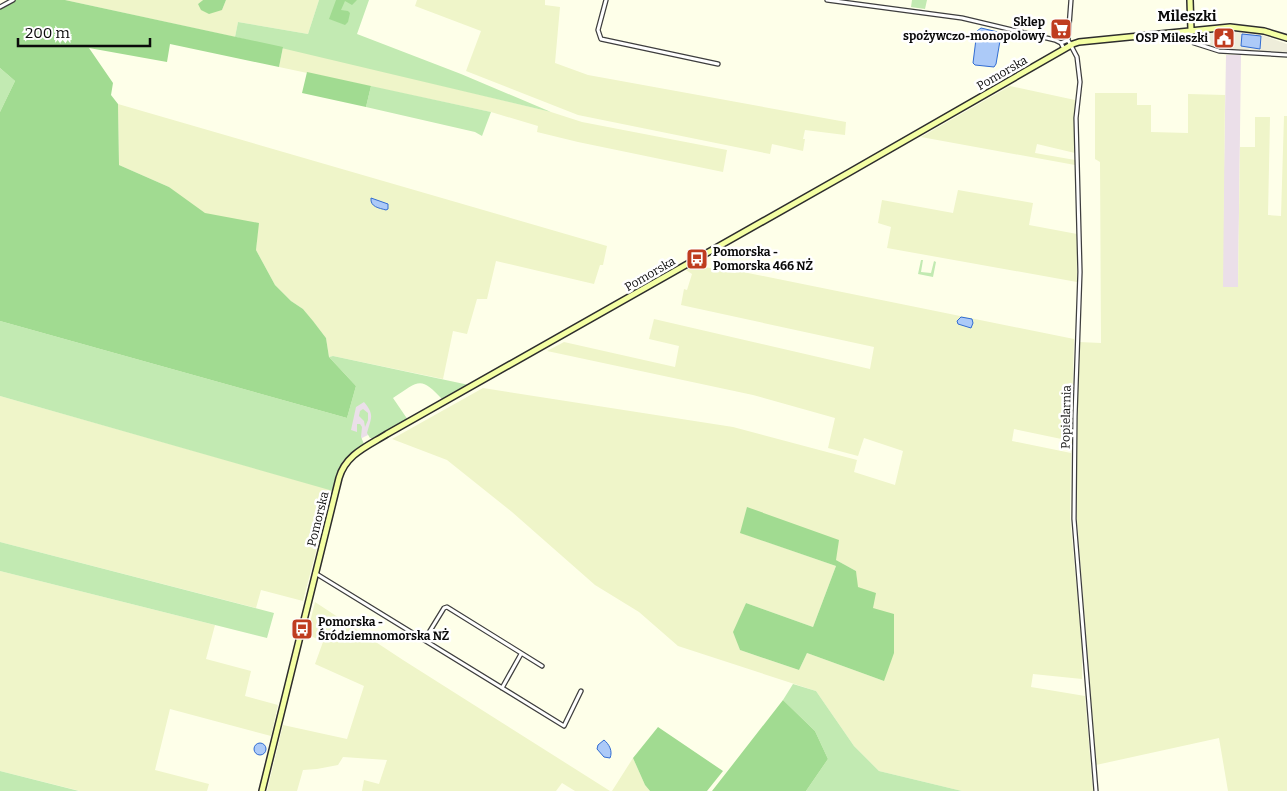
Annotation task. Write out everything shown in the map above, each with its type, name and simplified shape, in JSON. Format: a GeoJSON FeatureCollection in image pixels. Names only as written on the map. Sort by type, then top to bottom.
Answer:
{"type":"FeatureCollection","features":[{"type":"Feature","properties":{"kind":"street"},"geometry":{"type":"LineString","coordinates":[[0,7],[13,0]]}},
{"type":"Feature","properties":{"kind":"street"},"geometry":{"type":"LineString","coordinates":[[606,0],[598,30],[600,39],[718,64]]}},
{"type":"Feature","properties":{"kind":"street"},"geometry":{"type":"LineString","coordinates":[[827,0],[972,20],[1061,43],[1069,42],[1071,0]]}},
{"type":"Feature","properties":{"kind":"street"},"geometry":{"type":"LineString","coordinates":[[1190,0],[1193,42],[1215,50],[1287,55]]}},
{"type":"Feature","properties":{"kind":"street","name":"Pomorska"},"geometry":{"type":"LineString","coordinates":[[262,791],[341,472],[347,461],[357,452],[1064,49],[1069,42],[1191,30],[1236,28],[1264,31],[1287,38]]}},
{"type":"Feature","properties":{"kind":"street","name":"Popielarnia"},"geometry":{"type":"LineString","coordinates":[[1069,42],[1077,57],[1080,82],[1076,118],[1080,257],[1074,416],[1074,519],[1096,791]]}},
{"type":"Feature","properties":{"kind":"street"},"geometry":{"type":"LineString","coordinates":[[1061,43],[1064,49]]}},
{"type":"Feature","properties":{"kind":"street"},"geometry":{"type":"LineString","coordinates":[[315,573],[564,726],[581,691]]}},
{"type":"Feature","properties":{"kind":"street"},"geometry":{"type":"LineString","coordinates":[[425,639],[444,608],[447,607],[542,666]]}},
{"type":"Feature","properties":{"kind":"street"},"geometry":{"type":"LineString","coordinates":[[502,688],[521,654]]}},
{"type":"Feature","properties":{"kind":"shaded area"},"geometry":{"type":"Polygon","coordinates":[[[1229,31],[1262,35],[1287,44],[1287,53],[1217,49],[1202,44],[1196,36],[1198,34],[1229,31]]]}},
{"type":"Feature","properties":{"kind":"shaded area"},"geometry":{"type":"Polygon","coordinates":[[[1226,55],[1241,55],[1238,288],[1222,287],[1226,55]]]}},
{"type":"Feature","properties":{"kind":"shaded area"},"geometry":{"type":"Polygon","coordinates":[[[362,394],[376,413],[368,435],[362,438],[362,442],[341,454],[347,423],[362,394]]]}},
{"type":"Feature","properties":{"kind":"green space"},"geometry":{"type":"Polygon","coordinates":[[[15,0],[65,0],[283,47],[279,67],[170,44],[167,62],[89,48],[113,83],[111,95],[118,104],[119,165],[169,187],[205,213],[259,223],[256,250],[275,285],[291,301],[303,309],[313,321],[326,338],[329,357],[356,386],[347,418],[0,321],[0,112],[15,81],[0,68],[0,8],[15,0]]]}},
{"type":"Feature","properties":{"kind":"green space"},"geometry":{"type":"Polygon","coordinates":[[[65,0],[203,0],[198,4],[222,10],[226,0],[319,0],[308,34],[238,22],[235,37],[65,0]]]}},
{"type":"Feature","properties":{"kind":"green space"},"geometry":{"type":"Polygon","coordinates":[[[203,0],[226,0],[222,10],[209,14],[201,10],[198,4],[203,0]]]}},
{"type":"Feature","properties":{"kind":"green space"},"geometry":{"type":"Polygon","coordinates":[[[319,0],[369,0],[357,34],[461,74],[551,112],[235,37],[238,22],[308,34],[319,0]]]}},
{"type":"Feature","properties":{"kind":"green space"},"geometry":{"type":"Polygon","coordinates":[[[336,0],[357,0],[352,5],[345,1],[341,10],[350,13],[348,22],[345,25],[329,19],[336,0]]]}},
{"type":"Feature","properties":{"kind":"green space"},"geometry":{"type":"Polygon","coordinates":[[[417,0],[545,0],[545,5],[560,7],[555,63],[588,75],[846,122],[845,135],[805,130],[803,151],[772,144],[770,154],[578,115],[466,71],[481,31],[415,6],[417,0]]]}},
{"type":"Feature","properties":{"kind":"green space"},"geometry":{"type":"Polygon","coordinates":[[[912,0],[927,0],[925,9],[911,7],[912,0]]]}},
{"type":"Feature","properties":{"kind":"green space"},"geometry":{"type":"Polygon","coordinates":[[[283,47],[551,112],[582,122],[727,150],[723,172],[537,132],[538,126],[491,112],[279,67],[283,47]]]}},
{"type":"Feature","properties":{"kind":"green space"},"geometry":{"type":"Polygon","coordinates":[[[0,68],[15,81],[0,112],[0,68]]]}},
{"type":"Feature","properties":{"kind":"green space"},"geometry":{"type":"Polygon","coordinates":[[[307,72],[371,86],[366,107],[302,93],[307,72]]]}},
{"type":"Feature","properties":{"kind":"green space"},"geometry":{"type":"Polygon","coordinates":[[[371,86],[491,112],[482,136],[475,132],[366,107],[371,86]]]}},
{"type":"Feature","properties":{"kind":"green space"},"geometry":{"type":"Polygon","coordinates":[[[1010,86],[1075,100],[1075,153],[1037,144],[1035,153],[1075,160],[1075,165],[921,137],[1010,86]]]}},
{"type":"Feature","properties":{"kind":"green space"},"geometry":{"type":"Polygon","coordinates":[[[1095,93],[1137,93],[1137,105],[1151,105],[1151,132],[1188,133],[1188,94],[1225,95],[1223,287],[1238,287],[1240,147],[1255,147],[1255,117],[1270,117],[1268,215],[1281,216],[1284,116],[1287,116],[1287,791],[1228,791],[1219,738],[1096,765],[1077,519],[1079,342],[1101,343],[1100,162],[1095,159],[1095,93]]]}},
{"type":"Feature","properties":{"kind":"green space"},"geometry":{"type":"Polygon","coordinates":[[[118,104],[607,246],[603,265],[600,265],[594,284],[496,261],[487,299],[477,299],[467,334],[453,331],[443,379],[333,356],[329,357],[326,338],[303,309],[291,301],[275,285],[256,250],[258,223],[203,216],[169,187],[119,165],[118,104]]]}},
{"type":"Feature","properties":{"kind":"green space"},"geometry":{"type":"Polygon","coordinates":[[[958,190],[1033,203],[1029,225],[1077,234],[1077,282],[887,248],[891,227],[878,223],[882,200],[953,213],[958,190]]]}},
{"type":"Feature","properties":{"kind":"green space"},"geometry":{"type":"Polygon","coordinates":[[[921,260],[923,260],[921,272],[931,273],[934,261],[936,262],[933,277],[918,274],[921,260]]]}},
{"type":"Feature","properties":{"kind":"green space"},"geometry":{"type":"Polygon","coordinates":[[[695,265],[735,273],[738,271],[1074,339],[1071,441],[1014,429],[1012,441],[1071,453],[1070,518],[1082,644],[1082,679],[1033,674],[1031,687],[1085,696],[1093,791],[962,791],[879,771],[854,746],[816,691],[678,646],[639,612],[595,585],[512,512],[447,460],[392,439],[483,388],[733,427],[857,460],[854,472],[895,485],[903,451],[864,438],[858,456],[828,448],[835,418],[753,395],[547,351],[564,342],[675,367],[679,346],[649,339],[654,319],[870,369],[874,347],[681,305],[684,289],[687,290],[692,274],[686,270],[695,265]],[[741,533],[836,566],[813,627],[746,603],[734,632],[740,650],[799,670],[807,653],[884,681],[873,608],[857,587],[856,571],[836,560],[741,533]]]}},
{"type":"Feature","properties":{"kind":"green space"},"geometry":{"type":"Polygon","coordinates":[[[0,321],[347,418],[356,386],[329,357],[333,356],[469,385],[443,400],[424,384],[414,385],[393,398],[408,420],[375,439],[370,438],[367,433],[371,420],[370,410],[364,402],[356,407],[351,430],[357,432],[357,424],[360,424],[362,427],[361,437],[364,444],[343,461],[333,491],[0,396],[0,321]]]}},
{"type":"Feature","properties":{"kind":"green space"},"geometry":{"type":"Polygon","coordinates":[[[0,396],[332,490],[303,601],[261,590],[256,608],[0,542],[0,396]]]}},
{"type":"Feature","properties":{"kind":"green space"},"geometry":{"type":"Polygon","coordinates":[[[363,409],[368,413],[365,427],[364,421],[359,416],[360,411],[363,409]]]}},
{"type":"Feature","properties":{"kind":"green space"},"geometry":{"type":"Polygon","coordinates":[[[747,507],[839,540],[836,560],[856,571],[858,587],[876,593],[873,608],[894,614],[894,653],[884,681],[807,653],[799,670],[740,650],[733,632],[746,603],[813,627],[836,566],[740,533],[747,507]]]}},
{"type":"Feature","properties":{"kind":"green space"},"geometry":{"type":"Polygon","coordinates":[[[0,542],[274,613],[267,638],[0,571],[0,542]]]}},
{"type":"Feature","properties":{"kind":"green space"},"geometry":{"type":"Polygon","coordinates":[[[0,571],[215,625],[206,659],[251,671],[245,696],[278,705],[271,736],[170,709],[155,770],[209,784],[207,791],[80,791],[0,771],[0,571]]]}},
{"type":"Feature","properties":{"kind":"green space"},"geometry":{"type":"Polygon","coordinates":[[[315,602],[610,791],[575,791],[562,783],[556,791],[362,791],[364,780],[379,784],[387,760],[343,757],[338,765],[303,770],[297,791],[267,791],[283,725],[347,739],[364,686],[315,664],[323,642],[307,634],[315,602]]]}},
{"type":"Feature","properties":{"kind":"green space"},"geometry":{"type":"Polygon","coordinates":[[[793,684],[816,691],[854,746],[879,771],[962,791],[806,791],[828,759],[815,731],[783,700],[793,684]]]}},
{"type":"Feature","properties":{"kind":"green space"},"geometry":{"type":"Polygon","coordinates":[[[783,700],[815,731],[828,759],[806,791],[712,791],[783,700]]]}},
{"type":"Feature","properties":{"kind":"green space"},"geometry":{"type":"Polygon","coordinates":[[[658,727],[723,771],[707,791],[650,791],[645,785],[633,758],[658,727]]]}},
{"type":"Feature","properties":{"kind":"green space"},"geometry":{"type":"Polygon","coordinates":[[[633,758],[645,785],[650,791],[612,791],[633,758]]]}},
{"type":"Feature","properties":{"kind":"green space"},"geometry":{"type":"Polygon","coordinates":[[[0,771],[79,791],[0,791],[0,771]]]}},
{"type":"Feature","properties":{"kind":"water"},"geometry":{"type":"Polygon","coordinates":[[[981,28],[998,32],[1001,35],[994,67],[975,65],[973,63],[977,31],[981,28]]]}},
{"type":"Feature","properties":{"kind":"water"},"geometry":{"type":"Polygon","coordinates":[[[1242,34],[1261,36],[1260,49],[1241,46],[1242,34]]]}},
{"type":"Feature","properties":{"kind":"water"},"geometry":{"type":"Polygon","coordinates":[[[371,198],[388,204],[388,209],[376,207],[372,203],[371,198]]]}},
{"type":"Feature","properties":{"kind":"water"},"geometry":{"type":"Polygon","coordinates":[[[961,317],[972,319],[971,328],[958,324],[957,321],[961,317]]]}},
{"type":"Feature","properties":{"kind":"water"},"geometry":{"type":"Polygon","coordinates":[[[604,740],[610,748],[610,758],[604,757],[597,749],[598,745],[604,740]]]}},
{"type":"Feature","properties":{"kind":"water"},"geometry":{"type":"Polygon","coordinates":[[[258,743],[262,743],[266,749],[262,755],[258,755],[254,751],[254,747],[258,743]]]}},
{"type":"Feature","properties":{"kind":"place","name":"Sklep spożywczo-monopolowy"},"geometry":{"type":"Point","coordinates":[1061,29]}},
{"type":"Feature","properties":{"kind":"place","name":"OSP Mileszki"},"geometry":{"type":"Point","coordinates":[1224,38]}},
{"type":"Feature","properties":{"kind":"place","name":"Pomorska - Pomorska 466 NŻ"},"geometry":{"type":"Point","coordinates":[697,259]}},
{"type":"Feature","properties":{"kind":"place","name":"Pomorska - Śródziemnomorska NŻ"},"geometry":{"type":"Point","coordinates":[302,629]}},
{"type":"Feature","properties":{"kind":"district","name":"Mileszki"},"geometry":{"type":"Point","coordinates":[1187,16]}}]}
